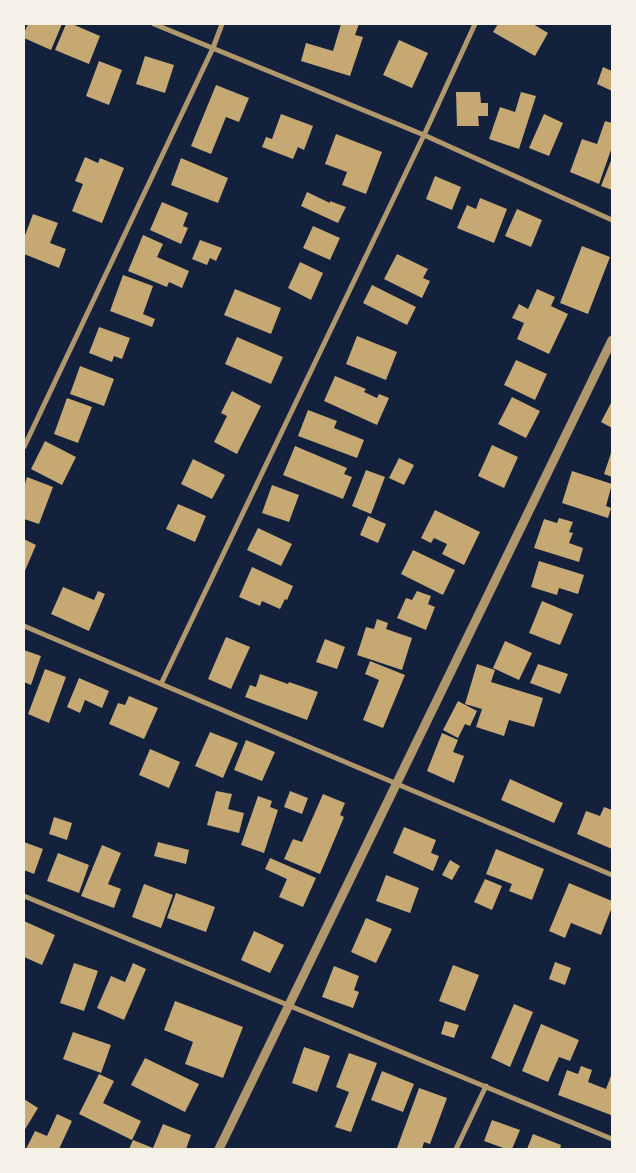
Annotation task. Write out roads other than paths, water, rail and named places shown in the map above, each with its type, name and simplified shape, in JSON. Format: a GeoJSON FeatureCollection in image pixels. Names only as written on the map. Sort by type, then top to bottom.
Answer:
{"type":"FeatureCollection","features":[{"type":"Feature","properties":{"kind":"street"},"geometry":{"type":"LineString","coordinates":[[154,24],[424,135],[612,220]]}},
{"type":"Feature","properties":{"kind":"street"},"geometry":{"type":"LineString","coordinates":[[24,447],[213,48],[222,24]]}},
{"type":"Feature","properties":{"kind":"street"},"geometry":{"type":"LineString","coordinates":[[161,684],[424,135],[475,24]]}},
{"type":"Feature","properties":{"kind":"street"},"geometry":{"type":"LineString","coordinates":[[220,1149],[612,340]]}},
{"type":"Feature","properties":{"kind":"street"},"geometry":{"type":"LineString","coordinates":[[24,626],[612,875]]}},
{"type":"Feature","properties":{"kind":"street"},"geometry":{"type":"LineString","coordinates":[[24,896],[612,1139]]}},
{"type":"Feature","properties":{"kind":"street"},"geometry":{"type":"LineString","coordinates":[[456,1149],[486,1086]]}}]}
